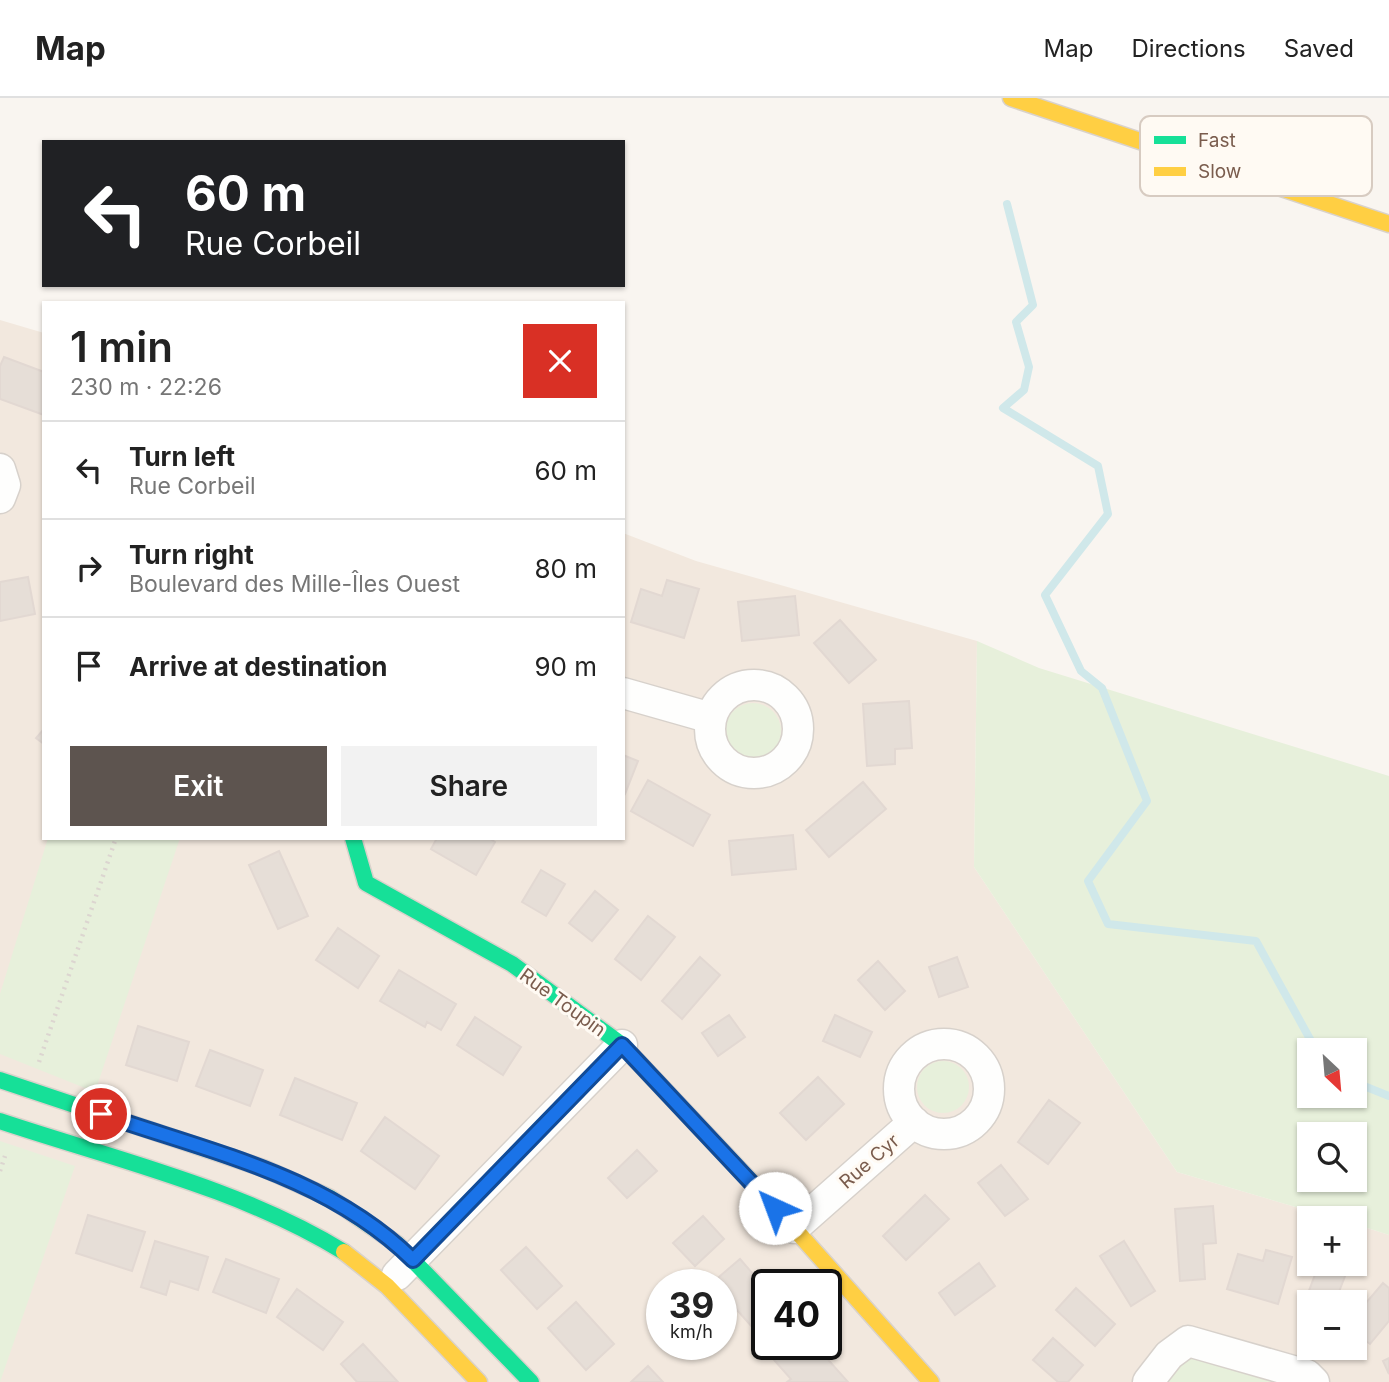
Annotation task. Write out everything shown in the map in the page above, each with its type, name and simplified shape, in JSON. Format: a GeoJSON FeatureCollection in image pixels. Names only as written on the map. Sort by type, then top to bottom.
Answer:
{"type":"FeatureCollection","features":[{"type":"Feature","properties":{"kind":"main road"},"geometry":{"type":"LineString","coordinates":[[1011,98],[1140,141]]}},
{"type":"Feature","properties":{"kind":"main road"},"geometry":{"type":"LineString","coordinates":[[1305,196],[1389,224]]}},
{"type":"Feature","properties":{"kind":"main road","name":"Rue Toupin"},"geometry":{"type":"LineString","coordinates":[[353,840],[366,883],[512,964],[622,1045],[794,1228],[931,1382]]}},
{"type":"Feature","properties":{"kind":"main road"},"geometry":{"type":"LineString","coordinates":[[0,1080],[312,1188],[365,1219],[413,1260],[531,1382]]}},
{"type":"Feature","properties":{"kind":"main road"},"geometry":{"type":"LineString","coordinates":[[0,1121],[275,1213],[333,1245],[387,1286],[480,1382]]}},
{"type":"Feature","properties":{"kind":"street"},"geometry":{"type":"LineString","coordinates":[[0,469],[5,485],[0,498]]}},
{"type":"Feature","properties":{"kind":"street"},"geometry":{"type":"LineString","coordinates":[[625,694],[711,718]]}},
{"type":"Feature","properties":{"kind":"street"},"geometry":{"type":"LineString","coordinates":[[387,1286],[622,1045]]}},
{"type":"Feature","properties":{"kind":"street","name":"Rue Cyr"},"geometry":{"type":"LineString","coordinates":[[794,1228],[914,1122]]}},
{"type":"Feature","properties":{"kind":"street"},"geometry":{"type":"LineString","coordinates":[[1148,1382],[1169,1355],[1188,1341],[1307,1375],[1314,1382]]}},
{"type":"Feature","properties":{"kind":"path"},"geometry":{"type":"LineString","coordinates":[[35,1074],[115,840]]}},
{"type":"Feature","properties":{"kind":"shaded area"},"geometry":{"type":"Polygon","coordinates":[[[0,320],[42,332],[42,840],[625,840],[625,534],[696,561],[977,641],[974,867],[1177,1172],[1297,1207],[1297,1276],[1367,1276],[1367,1228],[1389,1235],[1389,1382],[0,1382],[0,320]]]}},
{"type":"Feature","properties":{"kind":"green space"},"geometry":{"type":"Polygon","coordinates":[[[977,641],[1039,668],[1389,776],[1389,1235],[1367,1228],[1367,1206],[1297,1207],[1177,1172],[974,867],[977,641]]]}},
{"type":"Feature","properties":{"kind":"green space"},"geometry":{"type":"Polygon","coordinates":[[[747,703],[759,703],[773,711],[781,725],[779,742],[773,751],[759,759],[747,759],[730,747],[725,737],[725,725],[737,708],[747,703]]]}},
{"type":"Feature","properties":{"kind":"green space"},"geometry":{"type":"Polygon","coordinates":[[[47,840],[179,840],[95,1092],[0,1054],[0,994],[47,840]]]}},
{"type":"Feature","properties":{"kind":"green space"},"geometry":{"type":"Polygon","coordinates":[[[943,1061],[953,1063],[961,1069],[967,1077],[967,1097],[961,1105],[953,1111],[943,1113],[933,1111],[925,1105],[919,1097],[917,1087],[919,1077],[925,1069],[933,1063],[943,1061]]]}},
{"type":"Feature","properties":{"kind":"green space"},"geometry":{"type":"Polygon","coordinates":[[[0,1141],[75,1166],[0,1382],[0,1141]]]}},
{"type":"Feature","properties":{"kind":"green space"},"geometry":{"type":"Polygon","coordinates":[[[1198,1354],[1272,1382],[1160,1382],[1175,1364],[1198,1354]]]}},
{"type":"Feature","properties":{"kind":"building"},"geometry":{"type":"Polygon","coordinates":[[[4,357],[42,371],[42,414],[0,399],[0,366],[4,357]]]}},
{"type":"Feature","properties":{"kind":"building"},"geometry":{"type":"Polygon","coordinates":[[[28,577],[35,614],[0,621],[0,582],[28,577]]]}},
{"type":"Feature","properties":{"kind":"building"},"geometry":{"type":"Polygon","coordinates":[[[667,580],[699,589],[684,638],[631,622],[641,589],[662,596],[667,580]]]}},
{"type":"Feature","properties":{"kind":"building"},"geometry":{"type":"Polygon","coordinates":[[[795,596],[799,635],[742,641],[738,602],[795,596]]]}},
{"type":"Feature","properties":{"kind":"building"},"geometry":{"type":"Polygon","coordinates":[[[840,620],[876,660],[849,683],[814,643],[840,620]]]}},
{"type":"Feature","properties":{"kind":"building"},"geometry":{"type":"Polygon","coordinates":[[[909,701],[912,748],[895,749],[895,764],[867,766],[863,704],[909,701]]]}},
{"type":"Feature","properties":{"kind":"building"},"geometry":{"type":"Polygon","coordinates":[[[42,731],[42,742],[36,738],[42,731]]]}},
{"type":"Feature","properties":{"kind":"building"},"geometry":{"type":"Polygon","coordinates":[[[625,756],[638,761],[625,794],[625,756]]]}},
{"type":"Feature","properties":{"kind":"building"},"geometry":{"type":"Polygon","coordinates":[[[648,780],[710,815],[693,846],[631,811],[648,780]]]}},
{"type":"Feature","properties":{"kind":"building"},"geometry":{"type":"Polygon","coordinates":[[[863,782],[886,809],[829,857],[806,830],[863,782]]]}},
{"type":"Feature","properties":{"kind":"building"},"geometry":{"type":"Polygon","coordinates":[[[793,835],[796,869],[732,875],[729,841],[793,835]]]}},
{"type":"Feature","properties":{"kind":"building"},"geometry":{"type":"Polygon","coordinates":[[[436,840],[495,842],[476,875],[431,849],[436,840]]]}},
{"type":"Feature","properties":{"kind":"building"},"geometry":{"type":"Polygon","coordinates":[[[279,851],[308,916],[278,929],[249,865],[279,851]]]}},
{"type":"Feature","properties":{"kind":"building"},"geometry":{"type":"Polygon","coordinates":[[[541,870],[565,884],[546,916],[522,902],[541,870]]]}},
{"type":"Feature","properties":{"kind":"building"},"geometry":{"type":"Polygon","coordinates":[[[595,891],[618,910],[592,941],[569,923],[595,891]]]}},
{"type":"Feature","properties":{"kind":"building"},"geometry":{"type":"Polygon","coordinates":[[[648,916],[675,937],[641,980],[615,959],[648,916]]]}},
{"type":"Feature","properties":{"kind":"building"},"geometry":{"type":"Polygon","coordinates":[[[338,928],[379,956],[358,988],[316,960],[338,928]]]}},
{"type":"Feature","properties":{"kind":"building"},"geometry":{"type":"Polygon","coordinates":[[[700,957],[720,975],[682,1019],[662,1001],[700,957]]]}},
{"type":"Feature","properties":{"kind":"building"},"geometry":{"type":"Polygon","coordinates":[[[957,957],[968,987],[939,997],[929,967],[957,957]]]}},
{"type":"Feature","properties":{"kind":"building"},"geometry":{"type":"Polygon","coordinates":[[[878,961],[905,991],[885,1010],[858,980],[878,961]]]}},
{"type":"Feature","properties":{"kind":"building"},"geometry":{"type":"Polygon","coordinates":[[[399,970],[456,1004],[441,1030],[427,1022],[425,1027],[380,1001],[399,970]]]}},
{"type":"Feature","properties":{"kind":"building"},"geometry":{"type":"Polygon","coordinates":[[[729,1015],[745,1037],[718,1056],[702,1033],[729,1015]]]}},
{"type":"Feature","properties":{"kind":"building"},"geometry":{"type":"Polygon","coordinates":[[[835,1015],[872,1032],[860,1057],[823,1041],[835,1015]]]}},
{"type":"Feature","properties":{"kind":"building"},"geometry":{"type":"Polygon","coordinates":[[[475,1017],[521,1047],[503,1075],[457,1045],[475,1017]]]}},
{"type":"Feature","properties":{"kind":"building"},"geometry":{"type":"Polygon","coordinates":[[[138,1026],[189,1042],[177,1081],[126,1065],[138,1026]]]}},
{"type":"Feature","properties":{"kind":"building"},"geometry":{"type":"Polygon","coordinates":[[[210,1050],[263,1070],[250,1106],[196,1086],[210,1050]]]}},
{"type":"Feature","properties":{"kind":"building"},"geometry":{"type":"Polygon","coordinates":[[[818,1077],[844,1104],[806,1140],[780,1113],[818,1077]]]}},
{"type":"Feature","properties":{"kind":"building"},"geometry":{"type":"Polygon","coordinates":[[[295,1078],[357,1103],[342,1140],[280,1115],[295,1078]]]}},
{"type":"Feature","properties":{"kind":"building"},"geometry":{"type":"Polygon","coordinates":[[[1049,1100],[1080,1123],[1048,1164],[1018,1142],[1049,1100]]]}},
{"type":"Feature","properties":{"kind":"building"},"geometry":{"type":"Polygon","coordinates":[[[385,1117],[439,1156],[415,1189],[361,1151],[385,1117]]]}},
{"type":"Feature","properties":{"kind":"building"},"geometry":{"type":"Polygon","coordinates":[[[637,1150],[657,1171],[627,1198],[608,1178],[637,1150]]]}},
{"type":"Feature","properties":{"kind":"building"},"geometry":{"type":"Polygon","coordinates":[[[1001,1165],[1028,1199],[1005,1216],[978,1183],[1001,1165]]]}},
{"type":"Feature","properties":{"kind":"building"},"geometry":{"type":"Polygon","coordinates":[[[925,1195],[949,1219],[906,1260],[883,1236],[925,1195]]]}},
{"type":"Feature","properties":{"kind":"building"},"geometry":{"type":"Polygon","coordinates":[[[1213,1206],[1216,1243],[1203,1244],[1205,1279],[1180,1281],[1175,1209],[1213,1206]]]}},
{"type":"Feature","properties":{"kind":"building"},"geometry":{"type":"Polygon","coordinates":[[[88,1215],[145,1232],[132,1271],[76,1253],[88,1215]]]}},
{"type":"Feature","properties":{"kind":"building"},"geometry":{"type":"Polygon","coordinates":[[[703,1216],[724,1239],[695,1266],[673,1243],[703,1216]]]}},
{"type":"Feature","properties":{"kind":"building"},"geometry":{"type":"Polygon","coordinates":[[[155,1241],[208,1257],[198,1290],[170,1281],[166,1295],[141,1287],[155,1241]]]}},
{"type":"Feature","properties":{"kind":"building"},"geometry":{"type":"Polygon","coordinates":[[[1124,1241],[1155,1291],[1131,1306],[1100,1256],[1124,1241]]]}},
{"type":"Feature","properties":{"kind":"building"},"geometry":{"type":"Polygon","coordinates":[[[526,1247],[562,1286],[537,1309],[501,1270],[526,1247]]]}},
{"type":"Feature","properties":{"kind":"building"},"geometry":{"type":"Polygon","coordinates":[[[1266,1250],[1292,1257],[1278,1304],[1227,1289],[1238,1254],[1263,1261],[1266,1250]]]}},
{"type":"Feature","properties":{"kind":"building"},"geometry":{"type":"Polygon","coordinates":[[[226,1259],[279,1279],[266,1313],[213,1292],[226,1259]]]}},
{"type":"Feature","properties":{"kind":"building"},"geometry":{"type":"Polygon","coordinates":[[[740,1259],[751,1272],[751,1326],[737,1310],[737,1269],[728,1269],[740,1259]]]}},
{"type":"Feature","properties":{"kind":"building"},"geometry":{"type":"Polygon","coordinates":[[[979,1263],[995,1286],[955,1315],[939,1293],[979,1263]]]}},
{"type":"Feature","properties":{"kind":"building"},"geometry":{"type":"Polygon","coordinates":[[[1314,1276],[1345,1276],[1340,1290],[1309,1290],[1314,1276]]]}},
{"type":"Feature","properties":{"kind":"building"},"geometry":{"type":"Polygon","coordinates":[[[1383,1283],[1389,1288],[1389,1321],[1370,1344],[1367,1342],[1367,1302],[1383,1283]]]}},
{"type":"Feature","properties":{"kind":"building"},"geometry":{"type":"Polygon","coordinates":[[[1076,1288],[1115,1324],[1095,1346],[1056,1310],[1076,1288]]]}},
{"type":"Feature","properties":{"kind":"building"},"geometry":{"type":"Polygon","coordinates":[[[297,1289],[343,1322],[323,1350],[277,1317],[297,1289]]]}},
{"type":"Feature","properties":{"kind":"building"},"geometry":{"type":"Polygon","coordinates":[[[576,1302],[614,1344],[586,1370],[548,1328],[576,1302]]]}},
{"type":"Feature","properties":{"kind":"building"},"geometry":{"type":"Polygon","coordinates":[[[1053,1338],[1083,1365],[1068,1382],[1058,1382],[1033,1360],[1053,1338]]]}},
{"type":"Feature","properties":{"kind":"building"},"geometry":{"type":"Polygon","coordinates":[[[363,1344],[398,1382],[357,1382],[341,1364],[363,1344]]]}},
{"type":"Feature","properties":{"kind":"building"},"geometry":{"type":"Polygon","coordinates":[[[1389,1358],[1389,1374],[1383,1361],[1389,1358]]]}},
{"type":"Feature","properties":{"kind":"building"},"geometry":{"type":"Polygon","coordinates":[[[774,1360],[828,1360],[848,1382],[787,1382],[791,1379],[774,1360]]]}},
{"type":"Feature","properties":{"kind":"building"},"geometry":{"type":"Polygon","coordinates":[[[648,1366],[663,1382],[631,1382],[648,1366]]]}},
{"type":"Feature","properties":{"kind":"waterway"},"geometry":{"type":"LineString","coordinates":[[1007,204],[1033,305],[1016,322],[1029,367],[1024,390],[1003,408],[1098,466],[1108,514],[1045,595],[1081,671],[1102,688],[1147,801],[1088,881],[1108,924],[1256,941],[1309,1038]]}},
{"type":"Feature","properties":{"kind":"waterway"},"geometry":{"type":"LineString","coordinates":[[1367,1087],[1389,1096]]}},
{"type":"Feature","properties":{"kind":"traffic: fast"},"geometry":{"type":"LineString","coordinates":[[354,840],[366,883],[512,964],[622,1045],[776,1208]]}},
{"type":"Feature","properties":{"kind":"traffic: fast"},"geometry":{"type":"LineString","coordinates":[[0,1080],[263,1168],[330,1198],[397,1244],[531,1382]]}},
{"type":"Feature","properties":{"kind":"traffic: fast"},"geometry":{"type":"LineString","coordinates":[[0,1121],[220,1193],[263,1210],[344,1252]]}},
{"type":"Feature","properties":{"kind":"traffic: slow"},"geometry":{"type":"LineString","coordinates":[[1011,98],[1140,141]]}},
{"type":"Feature","properties":{"kind":"traffic: slow"},"geometry":{"type":"LineString","coordinates":[[1305,196],[1389,224]]}},
{"type":"Feature","properties":{"kind":"traffic: slow"},"geometry":{"type":"LineString","coordinates":[[776,1208],[931,1382]]}},
{"type":"Feature","properties":{"kind":"traffic: slow"},"geometry":{"type":"LineString","coordinates":[[344,1252],[387,1286],[479,1382]]}},
{"type":"Feature","properties":{"kind":"route"},"geometry":{"type":"LineString","coordinates":[[101,1114],[291,1178],[365,1219],[413,1260],[622,1045],[775,1208]]}}]}
